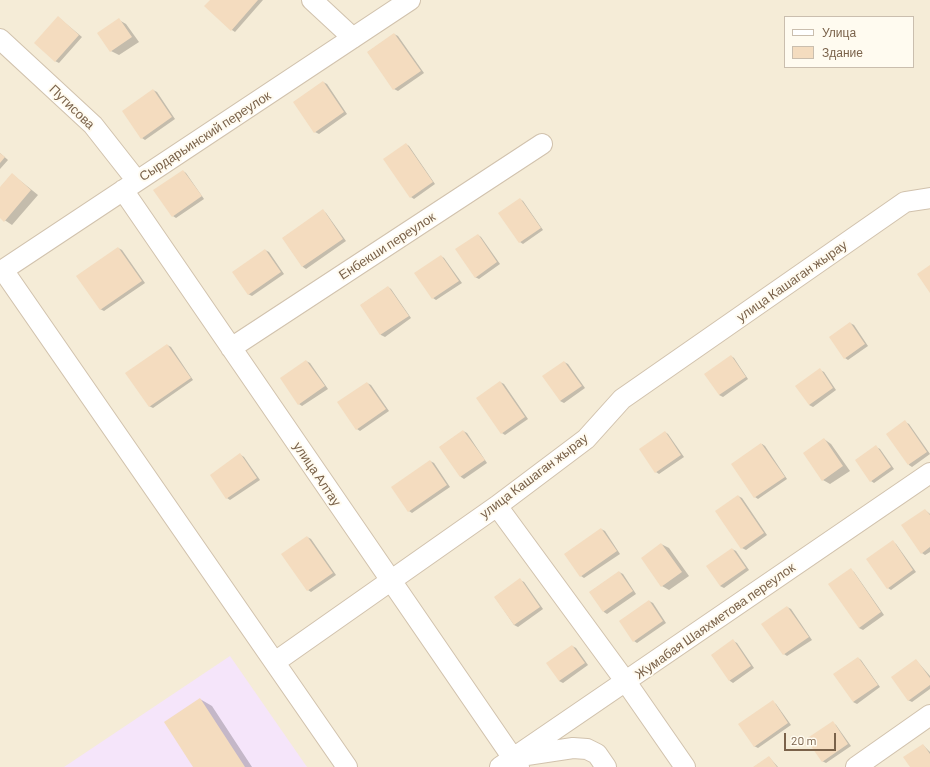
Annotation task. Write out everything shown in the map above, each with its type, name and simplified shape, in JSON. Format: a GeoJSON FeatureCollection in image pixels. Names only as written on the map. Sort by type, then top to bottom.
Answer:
{"type":"FeatureCollection","features":[{"type":"Feature","properties":{"kind":"street"},"geometry":{"type":"LineString","coordinates":[[312,0],[353,38]]}},
{"type":"Feature","properties":{"kind":"street","name":"Сырдарьинский переулок"},"geometry":{"type":"LineString","coordinates":[[2,271],[410,0]]}},
{"type":"Feature","properties":{"kind":"street","name":"Путисова"},"geometry":{"type":"LineString","coordinates":[[0,39],[93,125],[130,185]]}},
{"type":"Feature","properties":{"kind":"street","name":"Енбекши переулок"},"geometry":{"type":"LineString","coordinates":[[231,348],[542,144]]}},
{"type":"Feature","properties":{"kind":"street","name":"улица Алтау"},"geometry":{"type":"LineString","coordinates":[[130,185],[231,348],[390,581],[511,764]]}},
{"type":"Feature","properties":{"kind":"street","name":"улица Кашаган жырау"},"geometry":{"type":"LineString","coordinates":[[275,662],[497,506],[586,438],[622,399],[905,202],[930,198]]}},
{"type":"Feature","properties":{"kind":"street"},"geometry":{"type":"LineString","coordinates":[[2,271],[347,767]]}},
{"type":"Feature","properties":{"kind":"street","name":"Жумабая Шаяхметова переулок"},"geometry":{"type":"LineString","coordinates":[[511,764],[626,682],[930,473]]}},
{"type":"Feature","properties":{"kind":"street"},"geometry":{"type":"LineString","coordinates":[[497,506],[626,682],[685,767]]}},
{"type":"Feature","properties":{"kind":"street"},"geometry":{"type":"LineString","coordinates":[[856,767],[930,715]]}},
{"type":"Feature","properties":{"kind":"street"},"geometry":{"type":"LineString","coordinates":[[511,764],[573,748],[587,749],[597,754],[606,767]]}},
{"type":"Feature","properties":{"kind":"shaded area"},"geometry":{"type":"Polygon","coordinates":[[[0,0],[930,0],[930,767],[0,767],[0,0]]]}},
{"type":"Feature","properties":{"kind":"shaded area"},"geometry":{"type":"Polygon","coordinates":[[[230,656],[307,767],[64,767],[230,656]]]}},
{"type":"Feature","properties":{"kind":"building"},"geometry":{"type":"Polygon","coordinates":[[[210,0],[258,0],[231,31],[204,6],[210,0]]]}},
{"type":"Feature","properties":{"kind":"building"},"geometry":{"type":"Polygon","coordinates":[[[58,16],[79,35],[55,62],[34,43],[58,16]]]}},
{"type":"Feature","properties":{"kind":"building"},"geometry":{"type":"Polygon","coordinates":[[[119,18],[132,37],[110,52],[97,33],[119,18]]]}},
{"type":"Feature","properties":{"kind":"building"},"geometry":{"type":"Polygon","coordinates":[[[394,33],[421,71],[393,90],[367,52],[394,33]]]}},
{"type":"Feature","properties":{"kind":"building"},"geometry":{"type":"Polygon","coordinates":[[[323,81],[344,112],[314,133],[293,102],[323,81]]]}},
{"type":"Feature","properties":{"kind":"building"},"geometry":{"type":"Polygon","coordinates":[[[153,89],[172,117],[141,139],[122,111],[153,89]]]}},
{"type":"Feature","properties":{"kind":"building"},"geometry":{"type":"Polygon","coordinates":[[[406,143],[433,182],[410,198],[383,159],[406,143]]]}},
{"type":"Feature","properties":{"kind":"building"},"geometry":{"type":"Polygon","coordinates":[[[0,153],[5,157],[0,163],[0,153]]]}},
{"type":"Feature","properties":{"kind":"building"},"geometry":{"type":"Polygon","coordinates":[[[183,170],[202,196],[172,217],[153,190],[183,170]]]}},
{"type":"Feature","properties":{"kind":"building"},"geometry":{"type":"Polygon","coordinates":[[[12,173],[31,190],[4,222],[0,218],[0,187],[12,173]]]}},
{"type":"Feature","properties":{"kind":"building"},"geometry":{"type":"Polygon","coordinates":[[[520,198],[541,228],[519,243],[498,213],[520,198]]]}},
{"type":"Feature","properties":{"kind":"building"},"geometry":{"type":"Polygon","coordinates":[[[323,209],[343,239],[302,267],[282,238],[323,209]]]}},
{"type":"Feature","properties":{"kind":"building"},"geometry":{"type":"Polygon","coordinates":[[[478,234],[497,262],[475,278],[455,249],[478,234]]]}},
{"type":"Feature","properties":{"kind":"building"},"geometry":{"type":"Polygon","coordinates":[[[118,247],[142,281],[100,310],[76,276],[118,247]]]}},
{"type":"Feature","properties":{"kind":"building"},"geometry":{"type":"Polygon","coordinates":[[[265,249],[281,272],[248,295],[232,272],[265,249]]]}},
{"type":"Feature","properties":{"kind":"building"},"geometry":{"type":"Polygon","coordinates":[[[441,255],[459,281],[432,299],[414,273],[441,255]]]}},
{"type":"Feature","properties":{"kind":"building"},"geometry":{"type":"Polygon","coordinates":[[[930,265],[930,293],[917,274],[930,265]]]}},
{"type":"Feature","properties":{"kind":"building"},"geometry":{"type":"Polygon","coordinates":[[[388,286],[409,316],[380,335],[360,305],[388,286]]]}},
{"type":"Feature","properties":{"kind":"building"},"geometry":{"type":"Polygon","coordinates":[[[850,322],[865,344],[844,359],[829,337],[850,322]]]}},
{"type":"Feature","properties":{"kind":"building"},"geometry":{"type":"Polygon","coordinates":[[[167,344],[191,378],[149,407],[125,373],[167,344]]]}},
{"type":"Feature","properties":{"kind":"building"},"geometry":{"type":"Polygon","coordinates":[[[731,355],[746,377],[719,395],[704,374],[731,355]]]}},
{"type":"Feature","properties":{"kind":"building"},"geometry":{"type":"Polygon","coordinates":[[[306,360],[325,386],[298,405],[280,378],[306,360]]]}},
{"type":"Feature","properties":{"kind":"building"},"geometry":{"type":"Polygon","coordinates":[[[564,361],[582,386],[560,401],[542,376],[564,361]]]}},
{"type":"Feature","properties":{"kind":"building"},"geometry":{"type":"Polygon","coordinates":[[[820,368],[833,388],[809,405],[795,386],[820,368]]]}},
{"type":"Feature","properties":{"kind":"building"},"geometry":{"type":"Polygon","coordinates":[[[500,381],[525,417],[501,434],[476,398],[500,381]]]}},
{"type":"Feature","properties":{"kind":"building"},"geometry":{"type":"Polygon","coordinates":[[[367,382],[386,409],[356,430],[337,402],[367,382]]]}},
{"type":"Feature","properties":{"kind":"building"},"geometry":{"type":"Polygon","coordinates":[[[905,420],[927,452],[908,465],[886,434],[905,420]]]}},
{"type":"Feature","properties":{"kind":"building"},"geometry":{"type":"Polygon","coordinates":[[[463,430],[485,460],[460,477],[439,447],[463,430]]]}},
{"type":"Feature","properties":{"kind":"building"},"geometry":{"type":"Polygon","coordinates":[[[665,431],[681,455],[655,473],[639,449],[665,431]]]}},
{"type":"Feature","properties":{"kind":"building"},"geometry":{"type":"Polygon","coordinates":[[[824,438],[843,466],[822,481],[803,453],[824,438]]]}},
{"type":"Feature","properties":{"kind":"building"},"geometry":{"type":"Polygon","coordinates":[[[761,443],[785,477],[754,498],[731,464],[761,443]]]}},
{"type":"Feature","properties":{"kind":"building"},"geometry":{"type":"Polygon","coordinates":[[[876,445],[891,467],[870,482],[855,460],[876,445]]]}},
{"type":"Feature","properties":{"kind":"building"},"geometry":{"type":"Polygon","coordinates":[[[240,453],[257,478],[226,499],[210,475],[240,453]]]}},
{"type":"Feature","properties":{"kind":"building"},"geometry":{"type":"Polygon","coordinates":[[[430,460],[447,485],[408,512],[391,487],[430,460]]]}},
{"type":"Feature","properties":{"kind":"building"},"geometry":{"type":"Polygon","coordinates":[[[738,495],[764,533],[741,549],[715,511],[738,495]]]}},
{"type":"Feature","properties":{"kind":"building"},"geometry":{"type":"Polygon","coordinates":[[[925,509],[930,515],[930,547],[921,554],[901,525],[925,509]]]}},
{"type":"Feature","properties":{"kind":"building"},"geometry":{"type":"Polygon","coordinates":[[[601,528],[617,551],[580,577],[564,554],[601,528]]]}},
{"type":"Feature","properties":{"kind":"building"},"geometry":{"type":"Polygon","coordinates":[[[307,536],[333,573],[307,591],[281,554],[307,536]]]}},
{"type":"Feature","properties":{"kind":"building"},"geometry":{"type":"Polygon","coordinates":[[[893,540],[913,570],[887,589],[866,559],[893,540]]]}},
{"type":"Feature","properties":{"kind":"building"},"geometry":{"type":"Polygon","coordinates":[[[661,543],[682,572],[661,587],[641,558],[661,543]]]}},
{"type":"Feature","properties":{"kind":"building"},"geometry":{"type":"Polygon","coordinates":[[[732,548],[746,568],[720,586],[706,566],[732,548]]]}},
{"type":"Feature","properties":{"kind":"building"},"geometry":{"type":"Polygon","coordinates":[[[851,568],[881,612],[859,628],[828,584],[851,568]]]}},
{"type":"Feature","properties":{"kind":"building"},"geometry":{"type":"Polygon","coordinates":[[[619,571],[633,591],[603,612],[589,592],[619,571]]]}},
{"type":"Feature","properties":{"kind":"building"},"geometry":{"type":"Polygon","coordinates":[[[520,578],[540,607],[514,625],[494,597],[520,578]]]}},
{"type":"Feature","properties":{"kind":"building"},"geometry":{"type":"Polygon","coordinates":[[[649,600],[663,621],[633,642],[619,621],[649,600]]]}},
{"type":"Feature","properties":{"kind":"building"},"geometry":{"type":"Polygon","coordinates":[[[787,606],[809,637],[783,655],[761,624],[787,606]]]}},
{"type":"Feature","properties":{"kind":"building"},"geometry":{"type":"Polygon","coordinates":[[[733,639],[751,666],[729,681],[711,655],[733,639]]]}},
{"type":"Feature","properties":{"kind":"building"},"geometry":{"type":"Polygon","coordinates":[[[572,645],[585,663],[559,681],[546,663],[572,645]]]}},
{"type":"Feature","properties":{"kind":"building"},"geometry":{"type":"Polygon","coordinates":[[[858,657],[878,685],[853,702],[833,674],[858,657]]]}},
{"type":"Feature","properties":{"kind":"building"},"geometry":{"type":"Polygon","coordinates":[[[916,659],[930,678],[930,685],[908,701],[891,677],[916,659]]]}},
{"type":"Feature","properties":{"kind":"building"},"geometry":{"type":"Polygon","coordinates":[[[200,698],[245,767],[193,767],[164,722],[200,698]]]}},
{"type":"Feature","properties":{"kind":"building"},"geometry":{"type":"Polygon","coordinates":[[[773,700],[788,723],[754,747],[738,724],[773,700]]]}},
{"type":"Feature","properties":{"kind":"building"},"geometry":{"type":"Polygon","coordinates":[[[833,721],[848,744],[822,762],[806,739],[833,721]]]}},
{"type":"Feature","properties":{"kind":"building"},"geometry":{"type":"Polygon","coordinates":[[[923,744],[930,754],[930,767],[910,767],[903,757],[923,744]]]}},
{"type":"Feature","properties":{"kind":"building"},"geometry":{"type":"Polygon","coordinates":[[[769,756],[777,767],[753,767],[769,756]]]}}]}
